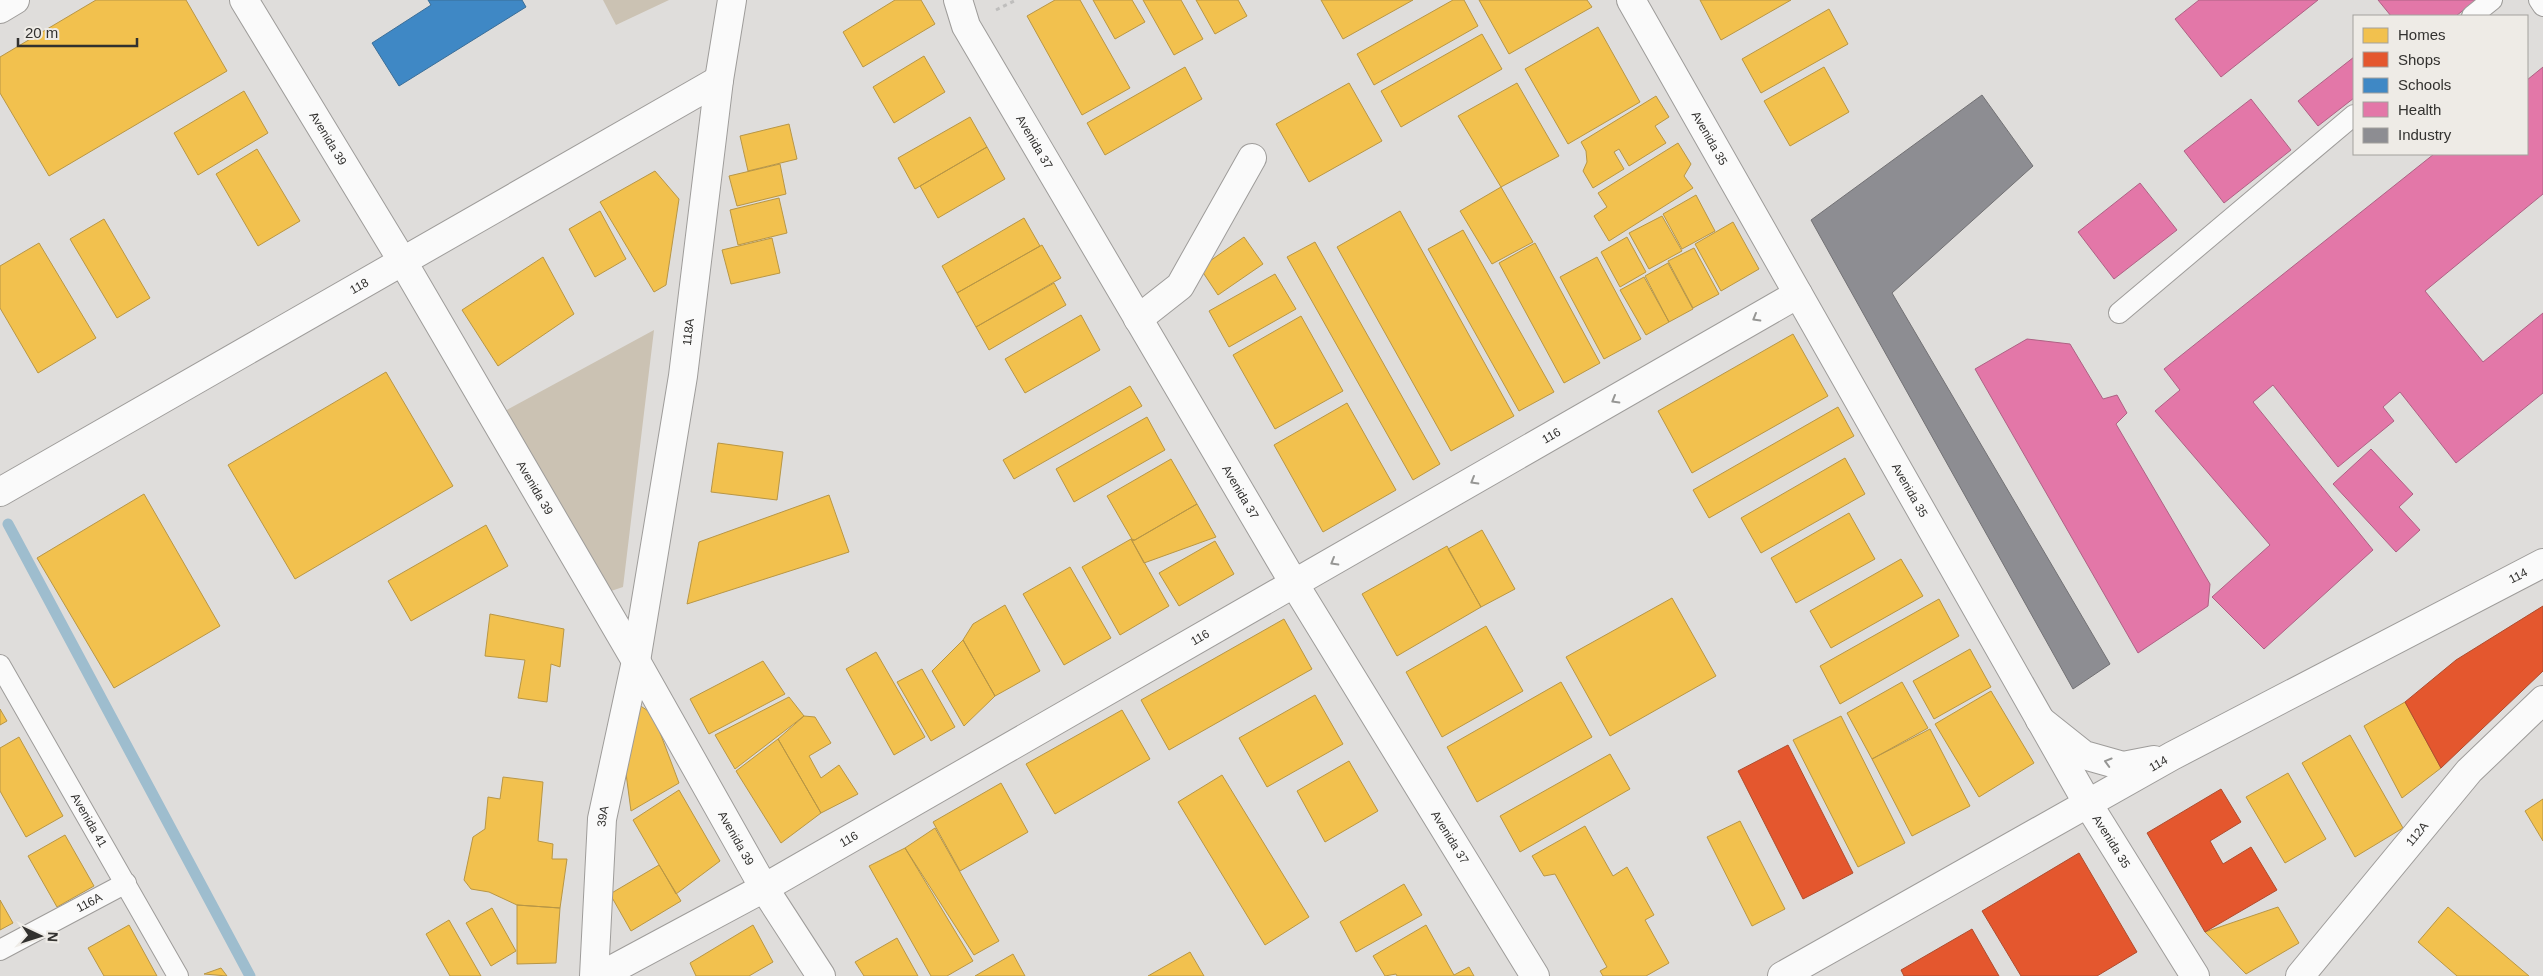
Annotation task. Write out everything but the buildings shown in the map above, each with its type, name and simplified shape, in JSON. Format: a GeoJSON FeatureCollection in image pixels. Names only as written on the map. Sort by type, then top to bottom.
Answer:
{"type":"FeatureCollection","features":[{"type":"Feature","properties":{"kind":"street"},"geometry":{"type":"LineString","coordinates":[[0,9],[15,0]]}},
{"type":"Feature","properties":{"kind":"street","name":"Avenida 39"},"geometry":{"type":"LineString","coordinates":[[244,0],[403,262],[636,661],[764,888],[821,976]]}},
{"type":"Feature","properties":{"kind":"street","name":"118A"},"geometry":{"type":"LineString","coordinates":[[636,661],[683,376],[718,80],[732,0]]}},
{"type":"Feature","properties":{"kind":"street","name":"Avenida 37"},"geometry":{"type":"LineString","coordinates":[[958,0],[966,26],[1138,320],[1295,585],[1535,976]]}},
{"type":"Feature","properties":{"kind":"street","name":"Avenida 35"},"geometry":{"type":"LineString","coordinates":[[1631,0],[2088,804],[2195,976]]}},
{"type":"Feature","properties":{"kind":"street","name":"118"},"geometry":{"type":"LineString","coordinates":[[0,492],[718,80]]}},
{"type":"Feature","properties":{"kind":"street"},"geometry":{"type":"LineString","coordinates":[[1138,320],[1180,286],[1252,158]]}},
{"type":"Feature","properties":{"kind":"street","name":"116"},"geometry":{"type":"LineString","coordinates":[[600,976],[764,888],[1295,585],[1798,294]]}},
{"type":"Feature","properties":{"kind":"street","name":"114"},"geometry":{"type":"LineString","coordinates":[[1782,976],[2172,756],[2543,563]]}},
{"type":"Feature","properties":{"kind":"street","name":"39A"},"geometry":{"type":"LineString","coordinates":[[594,976],[602,818],[636,661]]}},
{"type":"Feature","properties":{"kind":"street","name":"112A"},"geometry":{"type":"LineString","coordinates":[[2300,976],[2469,772],[2543,700]]}},
{"type":"Feature","properties":{"kind":"street","name":"114"},"geometry":{"type":"LineString","coordinates":[[2040,720],[2084,755],[2123,766],[2172,756]]}},
{"type":"Feature","properties":{"kind":"lane"},"geometry":{"type":"LineString","coordinates":[[2473,15],[2492,0]]}},
{"type":"Feature","properties":{"kind":"lane"},"geometry":{"type":"LineString","coordinates":[[2539,0],[2543,6]]}},
{"type":"Feature","properties":{"kind":"lane"},"geometry":{"type":"LineString","coordinates":[[2119,313],[2353,116]]}},
{"type":"Feature","properties":{"kind":"lane","name":"Avenida 41"},"geometry":{"type":"LineString","coordinates":[[0,665],[178,976]]}},
{"type":"Feature","properties":{"kind":"lane","name":"116A"},"geometry":{"type":"LineString","coordinates":[[0,950],[126,883]]}},
{"type":"Feature","properties":{"kind":"shaded area"},"geometry":{"type":"Polygon","coordinates":[[[603,0],[669,0],[616,25],[603,0]]]}},
{"type":"Feature","properties":{"kind":"shaded area"},"geometry":{"type":"Polygon","coordinates":[[[654,330],[623,587],[608,592],[505,411],[654,330]]]}},
{"type":"Feature","properties":{"kind":"waterway"},"geometry":{"type":"LineString","coordinates":[[8,524],[250,976]]}}]}
